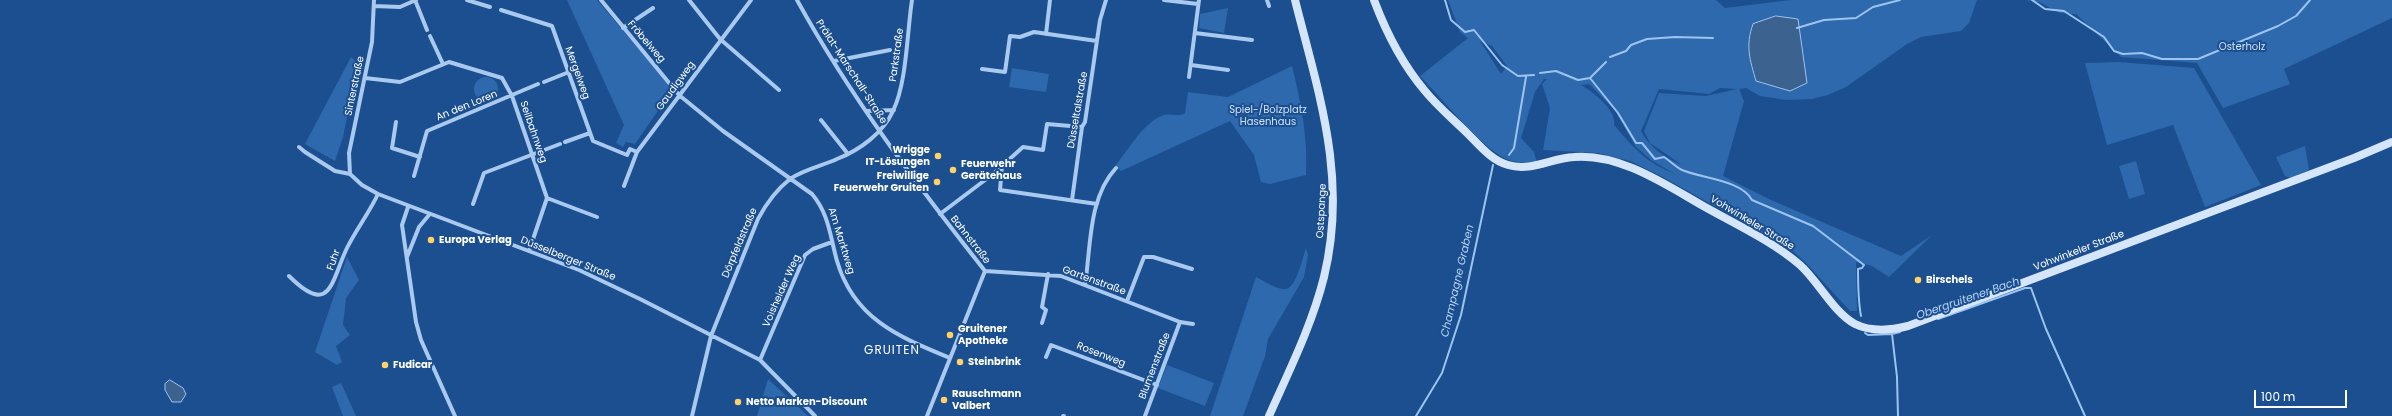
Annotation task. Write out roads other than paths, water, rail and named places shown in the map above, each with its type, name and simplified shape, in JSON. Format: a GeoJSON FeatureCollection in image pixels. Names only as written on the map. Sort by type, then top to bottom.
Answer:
{"type":"FeatureCollection","features":[{"type":"Feature","properties":{"kind":"street","name":"Sinterstraße"},"geometry":{"type":"LineString","coordinates":[[350,174],[349,152],[372,42],[374,0]]}},
{"type":"Feature","properties":{"kind":"street"},"geometry":{"type":"LineString","coordinates":[[374,6],[400,7],[416,0],[427,30]]}},
{"type":"Feature","properties":{"kind":"street"},"geometry":{"type":"LineString","coordinates":[[467,0],[490,7]]}},
{"type":"Feature","properties":{"kind":"street","name":"Fröbelweg"},"geometry":{"type":"LineString","coordinates":[[601,0],[678,95]]}},
{"type":"Feature","properties":{"kind":"street"},"geometry":{"type":"LineString","coordinates":[[690,0],[720,39],[779,90]]}},
{"type":"Feature","properties":{"kind":"street","name":"Gaudigweg"},"geometry":{"type":"LineString","coordinates":[[624,186],[637,152],[750,0]]}},
{"type":"Feature","properties":{"kind":"street","name":"Prälat-Marschall-Straße"},"geometry":{"type":"LineString","coordinates":[[797,0],[880,132]]}},
{"type":"Feature","properties":{"kind":"street","name":"Parkstraße"},"geometry":{"type":"LineString","coordinates":[[880,132],[894,110],[901,85],[912,0]]}},
{"type":"Feature","properties":{"kind":"street"},"geometry":{"type":"LineString","coordinates":[[1046,34],[1050,0]]}},
{"type":"Feature","properties":{"kind":"street","name":"Düsseltalstraße"},"geometry":{"type":"LineString","coordinates":[[1072,200],[1082,127],[1086,122],[1097,42],[1106,0]]}},
{"type":"Feature","properties":{"kind":"street"},"geometry":{"type":"LineString","coordinates":[[1164,0],[1199,2],[1189,77]]}},
{"type":"Feature","properties":{"kind":"street"},"geometry":{"type":"LineString","coordinates":[[1268,0],[1269,6]]}},
{"type":"Feature","properties":{"kind":"street","name":"Ostspange"},"geometry":{"type":"LineString","coordinates":[[1269,416],[1318,298],[1329,252],[1333,219],[1333,177],[1330,148],[1295,0]]}},
{"type":"Feature","properties":{"kind":"street","name":"Vohwinkeler Straße"},"geometry":{"type":"LineString","coordinates":[[1374,0],[1389,37],[1424,91],[1493,158],[1509,165],[1525,167],[1569,157],[1588,157],[1615,162],[1638,171],[1664,183],[1762,239],[1790,258],[1808,273],[1850,321],[1869,328],[1891,329],[1908,326],[2354,158],[2392,142]]}},
{"type":"Feature","properties":{"kind":"street"},"geometry":{"type":"LineString","coordinates":[[623,28],[653,8]]}},
{"type":"Feature","properties":{"kind":"street","name":"Mergelweg"},"geometry":{"type":"LineString","coordinates":[[502,10],[552,26],[590,133]]}},
{"type":"Feature","properties":{"kind":"street"},"geometry":{"type":"LineString","coordinates":[[982,69],[1005,72],[1010,36],[1020,37],[1034,32],[1097,42]]}},
{"type":"Feature","properties":{"kind":"street"},"geometry":{"type":"LineString","coordinates":[[1195,32],[1252,40]]}},
{"type":"Feature","properties":{"kind":"street"},"geometry":{"type":"LineString","coordinates":[[430,36],[442,64]]}},
{"type":"Feature","properties":{"kind":"street"},"geometry":{"type":"LineString","coordinates":[[834,61],[890,50]]}},
{"type":"Feature","properties":{"kind":"street","name":"Seilbahnweg"},"geometry":{"type":"LineString","coordinates":[[365,78],[400,82],[450,62],[502,78],[512,96],[547,198]]}},
{"type":"Feature","properties":{"kind":"street"},"geometry":{"type":"LineString","coordinates":[[1191,65],[1228,70]]}},
{"type":"Feature","properties":{"kind":"street"},"geometry":{"type":"LineString","coordinates":[[544,82],[569,72]]}},
{"type":"Feature","properties":{"kind":"street"},"geometry":{"type":"LineString","coordinates":[[512,96],[538,84]]}},
{"type":"Feature","properties":{"kind":"street","name":"Am Marktweg"},"geometry":{"type":"LineString","coordinates":[[678,95],[723,131],[812,194],[822,206],[829,222],[832,242],[841,273],[848,288],[869,314],[889,330],[908,341],[950,358]]}},
{"type":"Feature","properties":{"kind":"street","name":"An den Loren"},"geometry":{"type":"LineString","coordinates":[[414,176],[427,130],[512,96]]}},
{"type":"Feature","properties":{"kind":"street"},"geometry":{"type":"LineString","coordinates":[[867,111],[894,110]]}},
{"type":"Feature","properties":{"kind":"street"},"geometry":{"type":"LineString","coordinates":[[821,120],[848,154]]}},
{"type":"Feature","properties":{"kind":"street"},"geometry":{"type":"LineString","coordinates":[[396,122],[392,148],[420,156]]}},
{"type":"Feature","properties":{"kind":"street"},"geometry":{"type":"LineString","coordinates":[[940,214],[1002,166],[1023,147],[1044,150],[1047,124],[1082,127]]}},
{"type":"Feature","properties":{"kind":"street","name":"Dörpfeldstraße"},"geometry":{"type":"LineString","coordinates":[[692,416],[711,336],[758,219],[776,192],[790,178],[811,168],[848,154],[880,132]]}},
{"type":"Feature","properties":{"kind":"street","name":"Bahnstraße"},"geometry":{"type":"LineString","coordinates":[[880,132],[940,214],[985,271],[927,416]]}},
{"type":"Feature","properties":{"kind":"street"},"geometry":{"type":"LineString","coordinates":[[473,204],[484,173],[590,133],[593,140],[634,158]]}},
{"type":"Feature","properties":{"kind":"street","name":"Düsselberger Straße"},"geometry":{"type":"LineString","coordinates":[[300,146],[305,152],[335,171],[350,174],[362,186],[378,194],[429,215],[529,251],[608,283],[760,360],[815,416]]}},
{"type":"Feature","properties":{"kind":"street"},"geometry":{"type":"LineString","coordinates":[[627,155],[630,149],[637,152]]}},
{"type":"Feature","properties":{"kind":"street"},"geometry":{"type":"LineString","coordinates":[[1002,166],[1000,190],[1097,204]]}},
{"type":"Feature","properties":{"kind":"street"},"geometry":{"type":"LineString","coordinates":[[1085,285],[1097,204],[1106,180],[1116,168]]}},
{"type":"Feature","properties":{"kind":"street","name":"Fuhr"},"geometry":{"type":"LineString","coordinates":[[289,276],[307,293],[318,294],[330,289],[347,248],[378,194]]}},
{"type":"Feature","properties":{"kind":"street"},"geometry":{"type":"LineString","coordinates":[[529,251],[547,198],[597,217]]}},
{"type":"Feature","properties":{"kind":"street"},"geometry":{"type":"LineString","coordinates":[[408,207],[402,225],[418,329],[455,416]]}},
{"type":"Feature","properties":{"kind":"street"},"geometry":{"type":"LineString","coordinates":[[407,257],[419,228],[429,215]]}},
{"type":"Feature","properties":{"kind":"street","name":"Voisheider Weg"},"geometry":{"type":"LineString","coordinates":[[760,360],[806,255],[813,250],[832,242]]}},
{"type":"Feature","properties":{"kind":"street"},"geometry":{"type":"LineString","coordinates":[[1127,301],[1144,257],[1153,257],[1192,269]]}},
{"type":"Feature","properties":{"kind":"street","name":"Gartenstraße"},"geometry":{"type":"LineString","coordinates":[[985,271],[1061,276],[1180,322],[1193,324]]}},
{"type":"Feature","properties":{"kind":"street"},"geometry":{"type":"LineString","coordinates":[[1042,323],[1046,310],[1042,307],[1048,274]]}},
{"type":"Feature","properties":{"kind":"street","name":"Blumenstraße"},"geometry":{"type":"LineString","coordinates":[[1145,416],[1180,322]]}},
{"type":"Feature","properties":{"kind":"street","name":"Rosenweg"},"geometry":{"type":"LineString","coordinates":[[1046,357],[1051,345],[1156,385]]}},
{"type":"Feature","properties":{"kind":"waterway"},"geometry":{"type":"LineString","coordinates":[[1445,0],[1451,20],[1465,32],[1474,30],[1502,65],[1518,76],[1534,75]]}},
{"type":"Feature","properties":{"kind":"waterway"},"geometry":{"type":"LineString","coordinates":[[1797,28],[1824,20],[1856,18],[1873,7],[1900,0]]}},
{"type":"Feature","properties":{"kind":"waterway"},"geometry":{"type":"LineString","coordinates":[[2032,0],[2045,9],[2064,11],[2104,37],[2114,51],[2123,54],[2142,53],[2162,59],[2198,59],[2278,26],[2296,16],[2310,0]]}},
{"type":"Feature","properties":{"kind":"waterway"},"geometry":{"type":"LineString","coordinates":[[1610,57],[1626,51],[1631,45],[1647,39],[1675,37],[1713,38]]}},
{"type":"Feature","properties":{"kind":"waterway"},"geometry":{"type":"LineString","coordinates":[[1590,78],[1606,62]]}},
{"type":"Feature","properties":{"kind":"waterway"},"geometry":{"type":"LineString","coordinates":[[1540,73],[1556,71],[1578,80],[1590,78],[1618,113],[1636,143],[1642,143],[1655,159],[1664,157],[1682,170],[1730,184],[1747,193],[1752,200],[1813,226],[1864,265],[1862,268],[1858,269],[1861,316]]}},
{"type":"Feature","properties":{"kind":"waterway","name":"Champagne Graben"},"geometry":{"type":"LineString","coordinates":[[1509,155],[1514,148],[1526,77]]}},
{"type":"Feature","properties":{"kind":"waterway","name":"Champagne Graben"},"geometry":{"type":"LineString","coordinates":[[1416,416],[1442,373],[1461,315],[1493,165]]}},
{"type":"Feature","properties":{"kind":"waterway","name":"Obergruitener Bach"},"geometry":{"type":"LineString","coordinates":[[1938,319],[2025,288],[2031,288],[2046,329],[2085,416]]}},
{"type":"Feature","properties":{"kind":"waterway","name":"Obergruitener Bach"},"geometry":{"type":"LineString","coordinates":[[1892,334],[1900,332]]}},
{"type":"Feature","properties":{"kind":"waterway"},"geometry":{"type":"LineString","coordinates":[[1865,333],[1868,335],[1892,334],[1897,377],[1898,416]]}},
{"type":"Feature","properties":{"kind":"place","name":"Wrigge IT-Lösungen"},"geometry":{"type":"Point","coordinates":[938,156]}},
{"type":"Feature","properties":{"kind":"place","name":"Feuerwehr Gerätehaus"},"geometry":{"type":"Point","coordinates":[953,170]}},
{"type":"Feature","properties":{"kind":"place","name":"Freiwillige Feuerwehr Gruiten"},"geometry":{"type":"Point","coordinates":[937,182]}},
{"type":"Feature","properties":{"kind":"place","name":"Europa Verlag"},"geometry":{"type":"Point","coordinates":[431,240]}},
{"type":"Feature","properties":{"kind":"place","name":"Birschels"},"geometry":{"type":"Point","coordinates":[1918,280]}},
{"type":"Feature","properties":{"kind":"place","name":"Gruitener Apotheke"},"geometry":{"type":"Point","coordinates":[950,335]}},
{"type":"Feature","properties":{"kind":"place","name":"Steinbrink"},"geometry":{"type":"Point","coordinates":[960,362]}},
{"type":"Feature","properties":{"kind":"place","name":"Fudicar"},"geometry":{"type":"Point","coordinates":[385,365]}},
{"type":"Feature","properties":{"kind":"place","name":"Rauschmann Valbert"},"geometry":{"type":"Point","coordinates":[944,400]}},
{"type":"Feature","properties":{"kind":"place","name":"Netto Marken-Discount"},"geometry":{"type":"Point","coordinates":[738,402]}},
{"type":"Feature","properties":{"kind":"district","name":"GRUITEN"},"geometry":{"type":"Point","coordinates":[892,351]}},
{"type":"Feature","properties":{"kind":"park label","name":"Osterholz"},"geometry":{"type":"Point","coordinates":[2242,47]}},
{"type":"Feature","properties":{"kind":"park label","name":"Spiel-/Bolzplatz Hasenhaus"},"geometry":{"type":"Point","coordinates":[1268,116]}}]}
